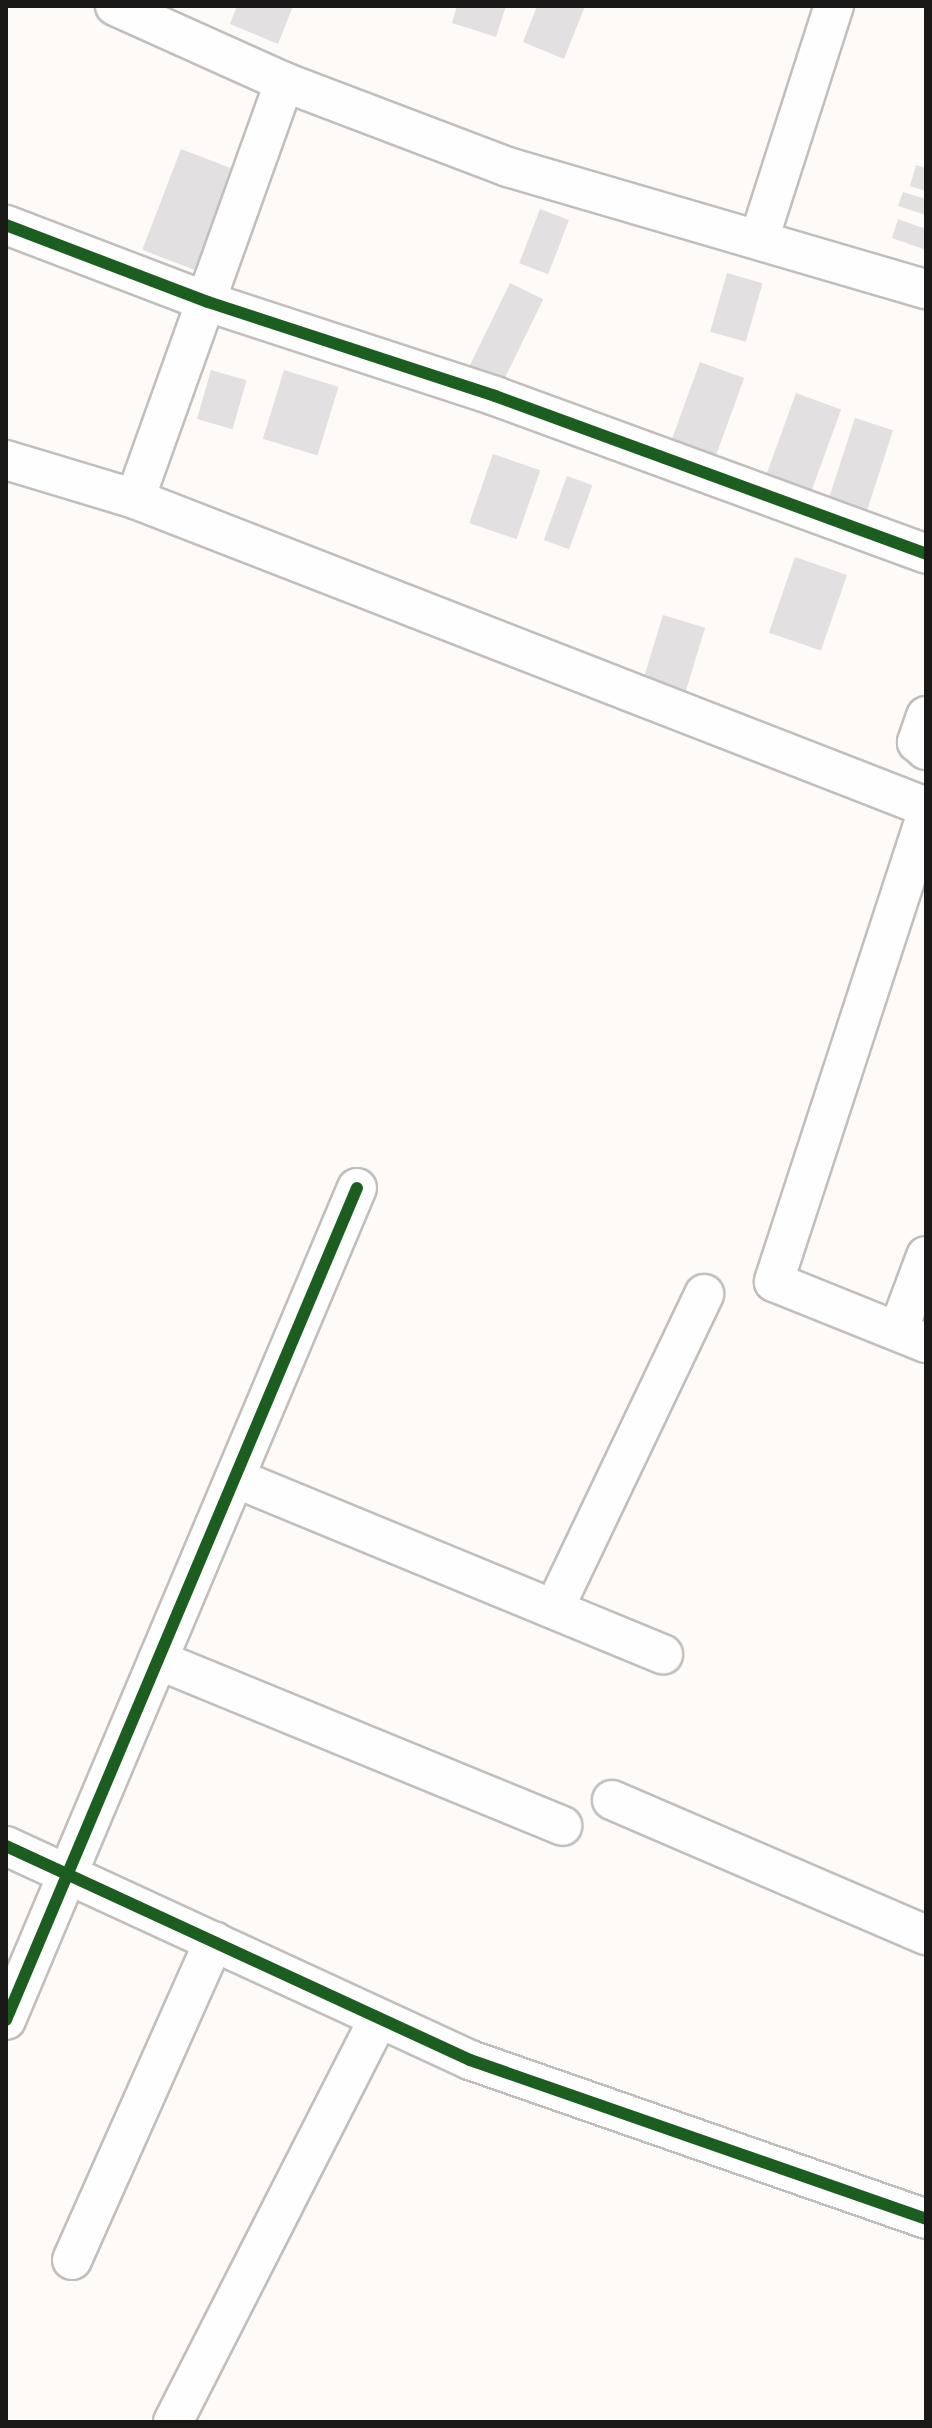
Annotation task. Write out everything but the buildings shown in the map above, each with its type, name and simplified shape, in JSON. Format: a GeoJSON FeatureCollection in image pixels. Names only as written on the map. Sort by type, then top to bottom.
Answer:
{"type":"FeatureCollection","features":[{"type":"Feature","properties":{"kind":"street"},"geometry":{"type":"LineString","coordinates":[[115,6],[284,82],[508,167],[760,236],[926,289]]}},
{"type":"Feature","properties":{"kind":"street"},"geometry":{"type":"LineString","coordinates":[[760,236],[834,6]]}},
{"type":"Feature","properties":{"kind":"street"},"geometry":{"type":"LineString","coordinates":[[135,499],[208,302],[284,82]]}},
{"type":"Feature","properties":{"kind":"street"},"geometry":{"type":"LineString","coordinates":[[6,225],[208,302],[495,396],[926,554]]}},
{"type":"Feature","properties":{"kind":"street"},"geometry":{"type":"LineString","coordinates":[[6,460],[135,499],[926,807]]}},
{"type":"Feature","properties":{"kind":"street"},"geometry":{"type":"LineString","coordinates":[[926,716],[917,742],[926,750]]}},
{"type":"Feature","properties":{"kind":"street"},"geometry":{"type":"LineString","coordinates":[[926,816],[774,1282],[912,1337],[926,1256]]}},
{"type":"Feature","properties":{"kind":"street"},"geometry":{"type":"LineString","coordinates":[[6,2020],[357,1188]]}},
{"type":"Feature","properties":{"kind":"street"},"geometry":{"type":"LineString","coordinates":[[554,1609],[704,1294]]}},
{"type":"Feature","properties":{"kind":"street"},"geometry":{"type":"LineString","coordinates":[[235,1478],[663,1654]]}},
{"type":"Feature","properties":{"kind":"street"},"geometry":{"type":"LineString","coordinates":[[158,1660],[562,1826]]}},
{"type":"Feature","properties":{"kind":"street"},"geometry":{"type":"LineString","coordinates":[[612,1800],[926,1935]]}},
{"type":"Feature","properties":{"kind":"street"},"geometry":{"type":"LineString","coordinates":[[6,1846],[470,2060],[926,2219]]}},
{"type":"Feature","properties":{"kind":"street"},"geometry":{"type":"LineString","coordinates":[[72,2260],[214,1941]]}},
{"type":"Feature","properties":{"kind":"street"},"geometry":{"type":"LineString","coordinates":[[173,2422],[379,2018]]}},
{"type":"Feature","properties":{"kind":"cycle path"},"geometry":{"type":"LineString","coordinates":[[6,225],[208,302],[495,396],[926,554]]}},
{"type":"Feature","properties":{"kind":"cycle path"},"geometry":{"type":"LineString","coordinates":[[6,2020],[357,1188]]}},
{"type":"Feature","properties":{"kind":"cycle path"},"geometry":{"type":"LineString","coordinates":[[6,1846],[470,2060],[926,2219]]}}]}
